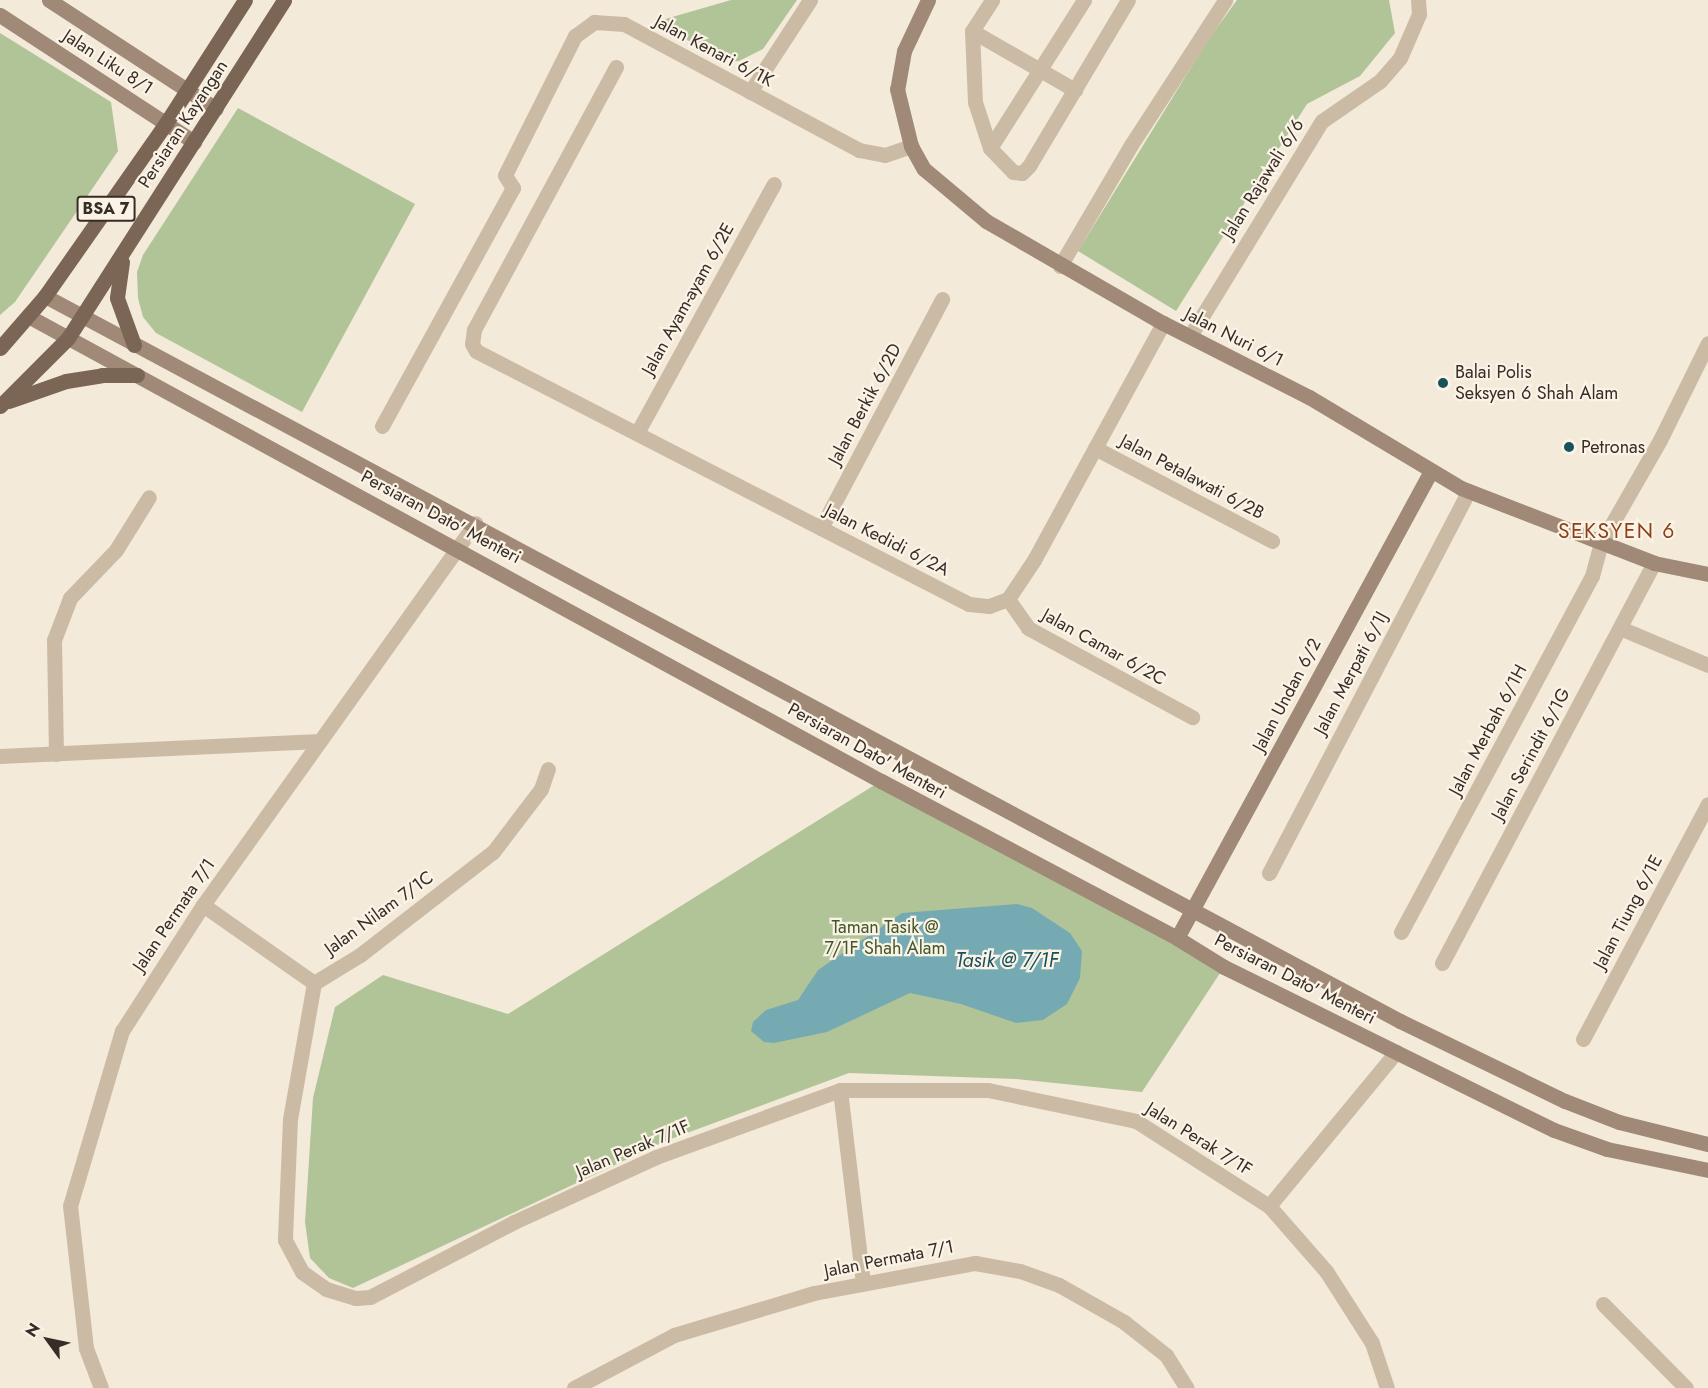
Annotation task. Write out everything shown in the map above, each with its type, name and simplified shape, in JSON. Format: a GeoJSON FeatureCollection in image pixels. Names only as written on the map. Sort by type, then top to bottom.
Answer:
{"type":"FeatureCollection","features":[{"type":"Feature","properties":{"kind":"main road","name":"Jalan Liku 8/1"},"geometry":{"type":"LineString","coordinates":[[49,0],[216,109]]}},
{"type":"Feature","properties":{"kind":"main road","name":"Persiaran Kayangan"},"geometry":{"type":"LineString","coordinates":[[0,348],[45,296],[166,123],[245,0]]}},
{"type":"Feature","properties":{"kind":"main road","name":"Persiaran Kayangan"},"geometry":{"type":"LineString","coordinates":[[2,405],[68,339],[284,0]]}},
{"type":"Feature","properties":{"kind":"main road","name":"Jalan Nuri 6/1"},"geometry":{"type":"LineString","coordinates":[[928,0],[904,51],[897,89],[911,146],[924,169],[986,221],[1060,266],[1163,323],[1309,397],[1431,471],[1469,491],[1654,563],[1708,574]]}},
{"type":"Feature","properties":{"kind":"main road","name":"Jalan Liku 8/1"},"geometry":{"type":"LineString","coordinates":[[0,15],[194,141]]}},
{"type":"Feature","properties":{"kind":"main road"},"geometry":{"type":"LineString","coordinates":[[125,251],[117,298],[134,345]]}},
{"type":"Feature","properties":{"kind":"main road","name":"Persiaran Dato' Menteri"},"geometry":{"type":"LineString","coordinates":[[45,296],[82,318],[475,523],[1400,1021],[1565,1101],[1619,1122],[1708,1144]]}},
{"type":"Feature","properties":{"kind":"main road","name":"Persiaran Dato' Menteri"},"geometry":{"type":"LineString","coordinates":[[28,316],[459,548],[881,781],[1177,938],[1224,967],[1554,1130],[1607,1149],[1708,1170]]}},
{"type":"Feature","properties":{"kind":"main road"},"geometry":{"type":"LineString","coordinates":[[2,405],[66,381],[137,375]]}},
{"type":"Feature","properties":{"kind":"main road","name":"Jalan Undan 6/2"},"geometry":{"type":"LineString","coordinates":[[1177,938],[1431,471]]}},
{"type":"Feature","properties":{"kind":"street"},"geometry":{"type":"LineString","coordinates":[[750,92],[810,0]]}},
{"type":"Feature","properties":{"kind":"street"},"geometry":{"type":"LineString","coordinates":[[992,0],[972,31],[975,102],[990,148],[1013,172],[1022,172],[1075,90],[1128,0]]}},
{"type":"Feature","properties":{"kind":"street"},"geometry":{"type":"LineString","coordinates":[[990,148],[1084,0]]}},
{"type":"Feature","properties":{"kind":"street"},"geometry":{"type":"LineString","coordinates":[[1060,266],[1131,145],[1225,0]]}},
{"type":"Feature","properties":{"kind":"street","name":"Jalan Rajawali 6/6"},"geometry":{"type":"LineString","coordinates":[[1190,336],[1322,121],[1380,81],[1400,58],[1419,14],[1418,0]]}},
{"type":"Feature","properties":{"kind":"street","name":"Jalan Kenari 6/1K"},"geometry":{"type":"LineString","coordinates":[[382,426],[513,188],[505,174],[575,36],[594,22],[624,24],[859,150],[885,155],[911,146]]}},
{"type":"Feature","properties":{"kind":"street"},"geometry":{"type":"LineString","coordinates":[[972,31],[1075,90]]}},
{"type":"Feature","properties":{"kind":"street","name":"Jalan Kedidi 6/2A"},"geometry":{"type":"LineString","coordinates":[[616,67],[474,330],[472,344],[476,351],[969,604],[989,606],[1008,599]]}},
{"type":"Feature","properties":{"kind":"street","name":"Jalan Ayam-ayam 6/2E"},"geometry":{"type":"LineString","coordinates":[[637,433],[774,184]]}},
{"type":"Feature","properties":{"kind":"street","name":"Jalan Berkik 6/2D"},"geometry":{"type":"LineString","coordinates":[[822,528],[942,299]]}},
{"type":"Feature","properties":{"kind":"street"},"geometry":{"type":"LineString","coordinates":[[1008,599],[1034,560],[1163,323]]}},
{"type":"Feature","properties":{"kind":"street","name":"Jalan Merbah 6/1H"},"geometry":{"type":"LineString","coordinates":[[1401,932],[1592,576],[1601,543],[1660,440],[1708,343]]}},
{"type":"Feature","properties":{"kind":"street","name":"Jalan Petalawati 6/2B"},"geometry":{"type":"LineString","coordinates":[[1095,448],[1272,541]]}},
{"type":"Feature","properties":{"kind":"street","name":"Jalan Merpati 6/1J"},"geometry":{"type":"LineString","coordinates":[[1269,873],[1469,491]]}},
{"type":"Feature","properties":{"kind":"street"},"geometry":{"type":"LineString","coordinates":[[56,754],[54,640],[70,598],[116,550],[148,497]]}},
{"type":"Feature","properties":{"kind":"street","name":"Jalan Permata 7/1"},"geometry":{"type":"LineString","coordinates":[[101,1388],[86,1348],[70,1206],[122,1031],[203,905],[475,523]]}},
{"type":"Feature","properties":{"kind":"street","name":"Jalan Serindit 6/1G"},"geometry":{"type":"LineString","coordinates":[[1442,963],[1654,563]]}},
{"type":"Feature","properties":{"kind":"street","name":"Jalan Camar 6/2C"},"geometry":{"type":"LineString","coordinates":[[1008,599],[1028,628],[1192,717]]}},
{"type":"Feature","properties":{"kind":"street"},"geometry":{"type":"LineString","coordinates":[[1620,628],[1708,665]]}},
{"type":"Feature","properties":{"kind":"street"},"geometry":{"type":"LineString","coordinates":[[0,756],[320,741]]}},
{"type":"Feature","properties":{"kind":"street","name":"Jalan Nilam 7/1C"},"geometry":{"type":"LineString","coordinates":[[314,982],[360,955],[493,852],[541,789],[548,769]]}},
{"type":"Feature","properties":{"kind":"street","name":"Jalan Tiung 6/1E"},"geometry":{"type":"LineString","coordinates":[[1583,1040],[1708,804]]}},
{"type":"Feature","properties":{"kind":"street"},"geometry":{"type":"LineString","coordinates":[[203,905],[314,982]]}},
{"type":"Feature","properties":{"kind":"street","name":"Jalan Perak 7/1F"},"geometry":{"type":"LineString","coordinates":[[314,982],[290,1119],[285,1240],[302,1272],[326,1289],[356,1298],[370,1297],[514,1222],[656,1157],[840,1090],[988,1090],[1104,1112],[1136,1121],[1269,1206],[1332,1280],[1372,1343],[1387,1388]]}},
{"type":"Feature","properties":{"kind":"street"},"geometry":{"type":"LineString","coordinates":[[1269,1206],[1396,1052]]}},
{"type":"Feature","properties":{"kind":"street"},"geometry":{"type":"LineString","coordinates":[[840,1090],[863,1282]]}},
{"type":"Feature","properties":{"kind":"street","name":"Jalan Permata 7/1"},"geometry":{"type":"LineString","coordinates":[[574,1388],[674,1335],[863,1282],[975,1263],[1020,1271],[1059,1285],[1124,1322],[1166,1355],[1187,1388]]}},
{"type":"Feature","properties":{"kind":"street"},"geometry":{"type":"LineString","coordinates":[[1603,1304],[1686,1388]]}},
{"type":"Feature","properties":{"kind":"green space"},"geometry":{"type":"Polygon","coordinates":[[[731,0],[797,0],[763,49],[739,61],[727,62],[655,22],[731,0]]]}},
{"type":"Feature","properties":{"kind":"green space"},"geometry":{"type":"Polygon","coordinates":[[[1237,0],[1389,0],[1395,33],[1360,76],[1307,104],[1176,311],[1078,251],[1208,40],[1237,0]]]}},
{"type":"Feature","properties":{"kind":"green space"},"geometry":{"type":"Polygon","coordinates":[[[0,33],[111,102],[118,151],[15,302],[0,315],[0,33]]]}},
{"type":"Feature","properties":{"kind":"green space"},"geometry":{"type":"Polygon","coordinates":[[[238,108],[415,204],[302,412],[156,333],[143,317],[138,298],[137,272],[143,255],[238,108]]]}},
{"type":"Feature","properties":{"kind":"green space","name":"Taman Tasik @ 7/1F Shah Alam"},"geometry":{"type":"Polygon","coordinates":[[[881,781],[1224,967],[1142,1092],[1016,1079],[849,1073],[668,1140],[353,1288],[329,1278],[310,1258],[305,1222],[313,1098],[335,1007],[383,975],[508,1014],[881,781]]]}},
{"type":"Feature","properties":{"kind":"water","name":"Tasik @ 7/1F"},"geometry":{"type":"Polygon","coordinates":[[[1017,904],[1032,908],[1070,933],[1082,951],[1080,978],[1067,1004],[1043,1020],[1016,1023],[961,1004],[910,993],[827,1032],[774,1043],[764,1042],[751,1031],[753,1022],[766,1010],[798,1000],[818,970],[902,913],[1017,904]]]}},
{"type":"Feature","properties":{"kind":"place","name":"Balai Polis Seksyen 6 Shah Alam"},"geometry":{"type":"Point","coordinates":[1443,383]}},
{"type":"Feature","properties":{"kind":"place","name":"Petronas"},"geometry":{"type":"Point","coordinates":[1569,447]}},
{"type":"Feature","properties":{"kind":"district","name":"SEKSYEN 6"},"geometry":{"type":"Point","coordinates":[1617,531]}}]}
